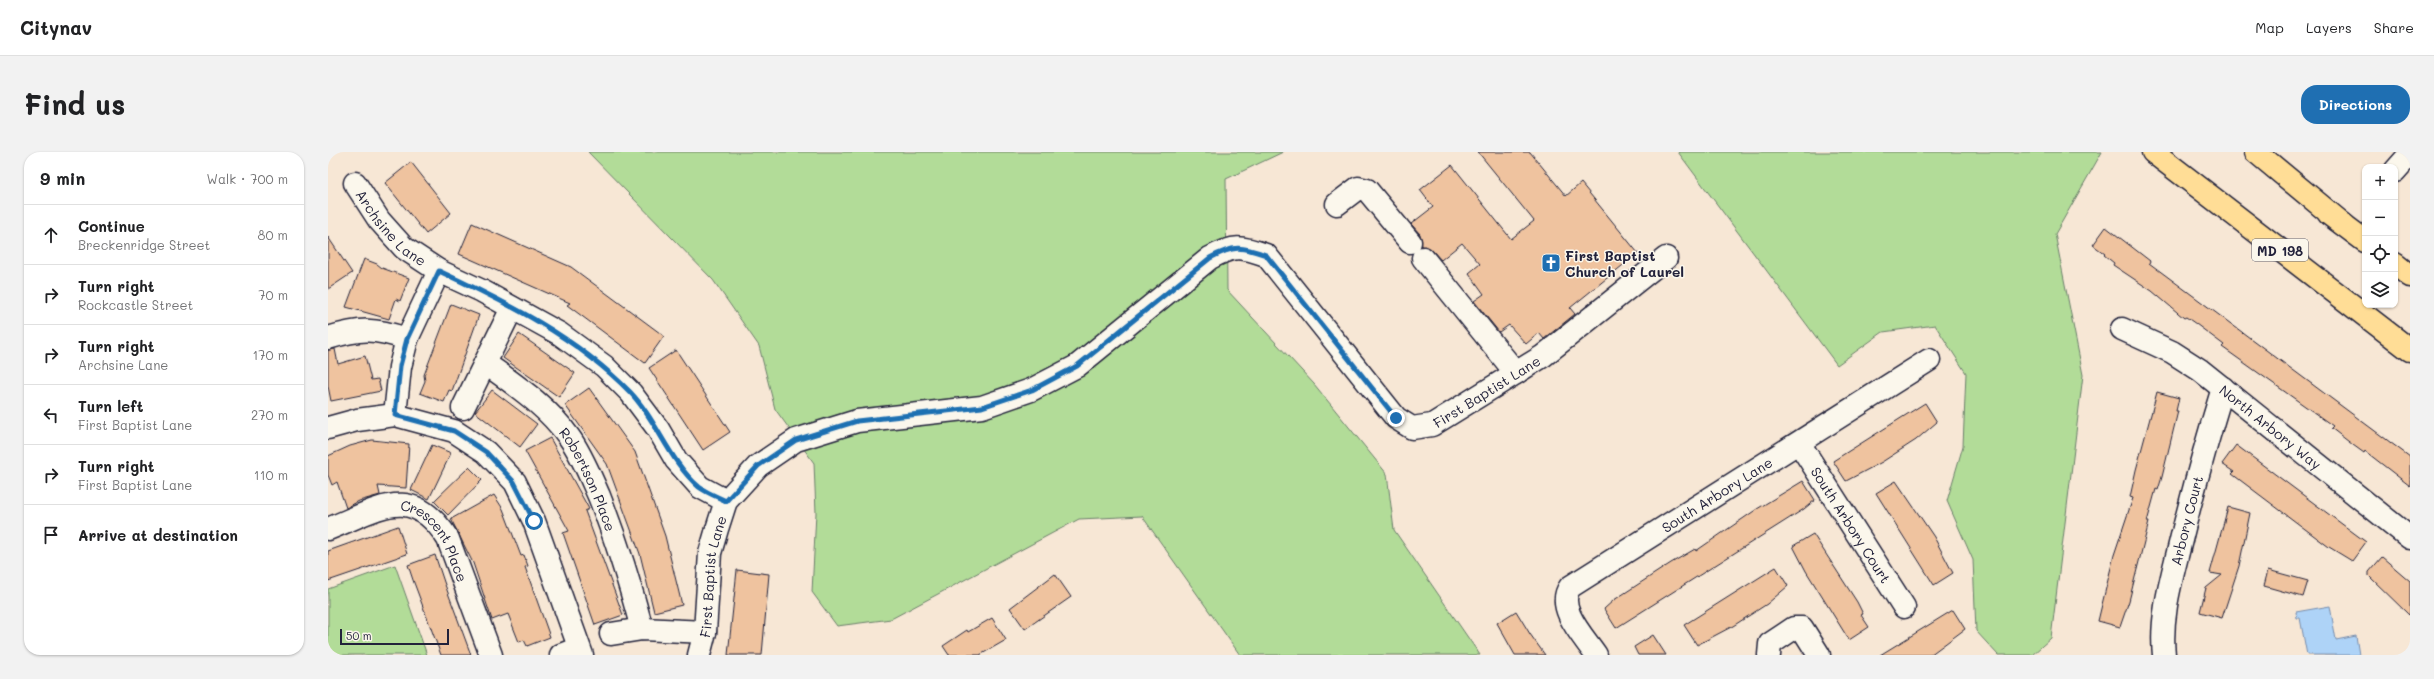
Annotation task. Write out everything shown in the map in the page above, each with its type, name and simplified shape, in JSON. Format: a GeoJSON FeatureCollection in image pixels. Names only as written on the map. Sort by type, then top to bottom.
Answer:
{"type":"FeatureCollection","features":[{"type":"Feature","properties":{"kind":"main road","name":"MD 198"},"geometry":{"type":"LineString","coordinates":[[2153,152],[2410,350]]}},
{"type":"Feature","properties":{"kind":"main road"},"geometry":{"type":"LineString","coordinates":[[2244,152],[2362,239]]}},
{"type":"Feature","properties":{"kind":"main road"},"geometry":{"type":"LineString","coordinates":[[2256,152],[2344,225]]}},
{"type":"Feature","properties":{"kind":"main road"},"geometry":{"type":"LineString","coordinates":[[2398,266],[2410,276]]}},
{"type":"Feature","properties":{"kind":"street"},"geometry":{"type":"LineString","coordinates":[[2398,168],[2410,154]]}},
{"type":"Feature","properties":{"kind":"street","name":"Archsine Lane"},"geometry":{"type":"LineString","coordinates":[[355,183],[379,220],[404,248],[439,271],[560,334],[604,366],[631,393],[658,428],[676,460],[700,487],[726,501]]}},
{"type":"Feature","properties":{"kind":"street"},"geometry":{"type":"LineString","coordinates":[[1337,204],[1358,188],[1367,190],[1516,373]]}},
{"type":"Feature","properties":{"kind":"street","name":"First Baptist Lane"},"geometry":{"type":"LineString","coordinates":[[699,655],[705,632],[710,553],[726,501],[758,466],[796,440],[857,421],[982,407],[1032,390],[1077,366],[1210,258],[1228,248],[1245,247],[1266,255],[1396,418],[1412,428],[1432,424],[1543,356],[1573,334],[1666,258]]}},
{"type":"Feature","properties":{"kind":"street"},"geometry":{"type":"LineString","coordinates":[[395,415],[400,366],[407,339],[439,271]]}},
{"type":"Feature","properties":{"kind":"street"},"geometry":{"type":"LineString","coordinates":[[463,408],[512,308]]}},
{"type":"Feature","properties":{"kind":"street","name":"North Arbory Way"},"geometry":{"type":"LineString","coordinates":[[2122,329],[2172,352],[2223,388],[2410,538]]}},
{"type":"Feature","properties":{"kind":"street"},"geometry":{"type":"LineString","coordinates":[[328,338],[354,330],[382,330],[407,339]]}},
{"type":"Feature","properties":{"kind":"street","name":"South Arbory Lane"},"geometry":{"type":"LineString","coordinates":[[1596,655],[1568,611],[1566,597],[1570,587],[1929,360]]}},
{"type":"Feature","properties":{"kind":"street","name":"Robertson Place"},"geometry":{"type":"LineString","coordinates":[[486,362],[525,392],[551,415],[576,448],[586,466],[606,514],[630,584],[642,629]]}},
{"type":"Feature","properties":{"kind":"street","name":"Arbory Court"},"geometry":{"type":"LineString","coordinates":[[2164,655],[2164,618],[2169,591],[2196,477],[2223,388]]}},
{"type":"Feature","properties":{"kind":"street"},"geometry":{"type":"LineString","coordinates":[[328,428],[357,420],[395,415],[454,431],[486,452],[514,482],[534,521],[574,653]]}},
{"type":"Feature","properties":{"kind":"street","name":"South Arbory Court"},"geometry":{"type":"LineString","coordinates":[[1799,443],[1904,607]]}},
{"type":"Feature","properties":{"kind":"street","name":"Crescent Place"},"geometry":{"type":"LineString","coordinates":[[328,529],[394,503],[412,505],[426,512],[438,523],[448,539],[491,655]]}},
{"type":"Feature","properties":{"kind":"street"},"geometry":{"type":"LineString","coordinates":[[1769,655],[1770,644],[1794,628],[1802,628],[1819,655]]}},
{"type":"Feature","properties":{"kind":"street"},"geometry":{"type":"LineString","coordinates":[[611,634],[642,629],[705,632]]}},
{"type":"Feature","properties":{"kind":"green space"},"geometry":{"type":"Polygon","coordinates":[[[588,152],[1283,152],[1226,179],[1227,290],[1314,384],[1387,474],[1394,530],[1480,655],[1240,655],[1142,516],[1079,519],[891,619],[837,626],[812,592],[816,513],[814,463],[775,409],[759,346],[713,280],[588,152]]]}},
{"type":"Feature","properties":{"kind":"green space"},"geometry":{"type":"Polygon","coordinates":[[[1678,152],[2102,152],[2055,234],[2083,375],[2051,638],[2032,655],[1998,655],[1976,631],[1973,560],[1947,501],[1963,446],[1966,373],[1935,325],[1883,332],[1837,365],[1678,152]]]}},
{"type":"Feature","properties":{"kind":"green space"},"geometry":{"type":"Polygon","coordinates":[[[395,565],[427,655],[328,655],[328,589],[395,565]]]}},
{"type":"Feature","properties":{"kind":"water"},"geometry":{"type":"Polygon","coordinates":[[[2330,606],[2336,640],[2356,636],[2359,655],[2307,655],[2300,618],[2297,618],[2296,612],[2330,606]]]}},
{"type":"Feature","properties":{"kind":"building"},"geometry":{"type":"Polygon","coordinates":[[[1478,152],[1530,152],[1566,196],[1581,183],[1638,253],[1570,308],[1575,314],[1544,339],[1539,333],[1526,344],[1509,325],[1499,332],[1474,301],[1484,294],[1469,273],[1480,264],[1462,243],[1441,260],[1432,250],[1422,246],[1420,234],[1411,224],[1433,207],[1420,190],[1452,165],[1511,239],[1534,221],[1478,152]]]}},
{"type":"Feature","properties":{"kind":"building"},"geometry":{"type":"Polygon","coordinates":[[[411,162],[451,213],[426,234],[385,183],[411,162]]]}},
{"type":"Feature","properties":{"kind":"building"},"geometry":{"type":"Polygon","coordinates":[[[472,223],[571,267],[664,336],[645,363],[567,305],[570,303],[459,254],[472,223]]]}},
{"type":"Feature","properties":{"kind":"building"},"geometry":{"type":"Polygon","coordinates":[[[2106,227],[2150,261],[2149,263],[2410,457],[2410,486],[2365,451],[2364,453],[2331,428],[2333,426],[2222,347],[2224,345],[2186,317],[2184,318],[2152,291],[2113,265],[2114,263],[2104,255],[2105,254],[2093,245],[2106,227]]]}},
{"type":"Feature","properties":{"kind":"building"},"geometry":{"type":"Polygon","coordinates":[[[328,237],[352,273],[328,289],[328,237]]]}},
{"type":"Feature","properties":{"kind":"building"},"geometry":{"type":"Polygon","coordinates":[[[364,259],[377,264],[382,268],[409,278],[400,301],[396,299],[389,319],[346,307],[364,259]]]}},
{"type":"Feature","properties":{"kind":"building"},"geometry":{"type":"Polygon","coordinates":[[[451,304],[479,315],[452,391],[449,390],[444,402],[420,393],[425,381],[424,375],[451,304]]]}},
{"type":"Feature","properties":{"kind":"building"},"geometry":{"type":"Polygon","coordinates":[[[519,334],[575,373],[559,397],[503,358],[519,334]]]}},
{"type":"Feature","properties":{"kind":"building"},"geometry":{"type":"Polygon","coordinates":[[[335,349],[338,364],[365,356],[371,380],[378,379],[381,391],[331,401],[328,386],[328,350],[335,349]]]}},
{"type":"Feature","properties":{"kind":"building"},"geometry":{"type":"Polygon","coordinates":[[[676,350],[730,432],[703,450],[649,368],[676,350]]]}},
{"type":"Feature","properties":{"kind":"building"},"geometry":{"type":"Polygon","coordinates":[[[589,388],[635,452],[665,536],[682,605],[654,612],[640,554],[607,464],[565,405],[589,388]]]}},
{"type":"Feature","properties":{"kind":"building"},"geometry":{"type":"Polygon","coordinates":[[[492,390],[537,424],[520,447],[475,412],[492,390]]]}},
{"type":"Feature","properties":{"kind":"building"},"geometry":{"type":"Polygon","coordinates":[[[2157,392],[2179,398],[2176,411],[2178,411],[2162,477],[2158,490],[2156,489],[2147,522],[2149,522],[2129,601],[2120,627],[2098,621],[2114,555],[2133,498],[2130,497],[2136,470],[2157,392]]]}},
{"type":"Feature","properties":{"kind":"building"},"geometry":{"type":"Polygon","coordinates":[[[1925,403],[1937,422],[1916,440],[1882,462],[1846,481],[1833,461],[1925,403]]]}},
{"type":"Feature","properties":{"kind":"building"},"geometry":{"type":"Polygon","coordinates":[[[550,438],[589,509],[585,511],[623,615],[595,625],[563,533],[569,531],[525,451],[550,438]]]}},
{"type":"Feature","properties":{"kind":"building"},"geometry":{"type":"Polygon","coordinates":[[[372,440],[409,444],[406,488],[378,486],[380,495],[359,501],[346,508],[337,482],[332,485],[328,475],[328,456],[350,446],[372,440]]]}},
{"type":"Feature","properties":{"kind":"building"},"geometry":{"type":"Polygon","coordinates":[[[432,445],[451,453],[429,499],[411,490],[432,445]]]}},
{"type":"Feature","properties":{"kind":"building"},"geometry":{"type":"Polygon","coordinates":[[[2236,445],[2366,542],[2352,561],[2329,547],[2232,474],[2234,472],[2222,464],[2236,445]]]}},
{"type":"Feature","properties":{"kind":"building"},"geometry":{"type":"Polygon","coordinates":[[[469,467],[482,480],[448,515],[434,501],[469,467]]]}},
{"type":"Feature","properties":{"kind":"building"},"geometry":{"type":"Polygon","coordinates":[[[1803,481],[1815,500],[1804,509],[1616,628],[1604,609],[1614,600],[1671,563],[1695,549],[1696,551],[1757,509],[1803,481]]]}},
{"type":"Feature","properties":{"kind":"building"},"geometry":{"type":"Polygon","coordinates":[[[1896,481],[1934,537],[1953,573],[1934,585],[1876,493],[1896,481]]]}},
{"type":"Feature","properties":{"kind":"building"},"geometry":{"type":"Polygon","coordinates":[[[494,495],[503,509],[521,556],[524,555],[528,566],[525,567],[550,637],[527,646],[524,640],[519,642],[508,614],[492,620],[473,563],[451,519],[494,495]]]}},
{"type":"Feature","properties":{"kind":"building"},"geometry":{"type":"Polygon","coordinates":[[[2228,507],[2250,513],[2239,566],[2222,618],[2200,612],[2206,588],[2222,575],[2210,573],[2228,507]]]}},
{"type":"Feature","properties":{"kind":"building"},"geometry":{"type":"Polygon","coordinates":[[[398,526],[407,554],[328,581],[328,551],[398,526]]]}},
{"type":"Feature","properties":{"kind":"building"},"geometry":{"type":"Polygon","coordinates":[[[1813,534],[1857,602],[1863,614],[1861,615],[1869,627],[1849,640],[1806,571],[1793,546],[1813,534]]]}},
{"type":"Feature","properties":{"kind":"building"},"geometry":{"type":"Polygon","coordinates":[[[435,555],[471,655],[441,655],[413,580],[408,565],[435,555]]]}},
{"type":"Feature","properties":{"kind":"building"},"geometry":{"type":"Polygon","coordinates":[[[2382,557],[2410,581],[2410,616],[2369,576],[2369,572],[2382,557]]]}},
{"type":"Feature","properties":{"kind":"building"},"geometry":{"type":"Polygon","coordinates":[[[1776,567],[1788,586],[1767,604],[1733,626],[1697,645],[1684,625],[1776,567]]]}},
{"type":"Feature","properties":{"kind":"building"},"geometry":{"type":"Polygon","coordinates":[[[737,570],[769,574],[762,655],[728,655],[737,570]]]}},
{"type":"Feature","properties":{"kind":"building"},"geometry":{"type":"Polygon","coordinates":[[[2268,570],[2308,581],[2303,597],[2264,586],[2268,570]]]}},
{"type":"Feature","properties":{"kind":"building"},"geometry":{"type":"Polygon","coordinates":[[[1055,574],[1071,597],[1025,629],[1010,608],[1055,574]]]}},
{"type":"Feature","properties":{"kind":"building"},"geometry":{"type":"Polygon","coordinates":[[[1953,610],[1965,629],[1930,655],[1880,655],[1953,610]]]}},
{"type":"Feature","properties":{"kind":"building"},"geometry":{"type":"Polygon","coordinates":[[[1516,611],[1545,655],[1515,655],[1497,623],[1516,611]]]}},
{"type":"Feature","properties":{"kind":"building"},"geometry":{"type":"Polygon","coordinates":[[[992,618],[1006,640],[980,655],[949,655],[943,646],[967,630],[968,632],[992,618]]]}},
{"type":"Feature","properties":{"kind":"building"},"geometry":{"type":"Polygon","coordinates":[[[1653,635],[1666,655],[1638,655],[1634,647],[1653,635]]]}},
{"type":"Feature","properties":{"kind":"place","name":"First Baptist Church of Laurel"},"geometry":{"type":"Point","coordinates":[1551,263]}},
{"type":"Feature","properties":{"kind":"route"},"geometry":{"type":"LineString","coordinates":[[534,521],[514,482],[486,452],[454,431],[422,421],[395,415],[400,366],[407,339],[439,271],[482,291],[560,334],[604,366],[631,393],[658,428],[676,460],[700,487],[726,501],[758,466],[796,440],[857,421],[982,407],[1032,390],[1077,366],[1210,258],[1228,248],[1245,247],[1266,255],[1396,418]]}}]}
